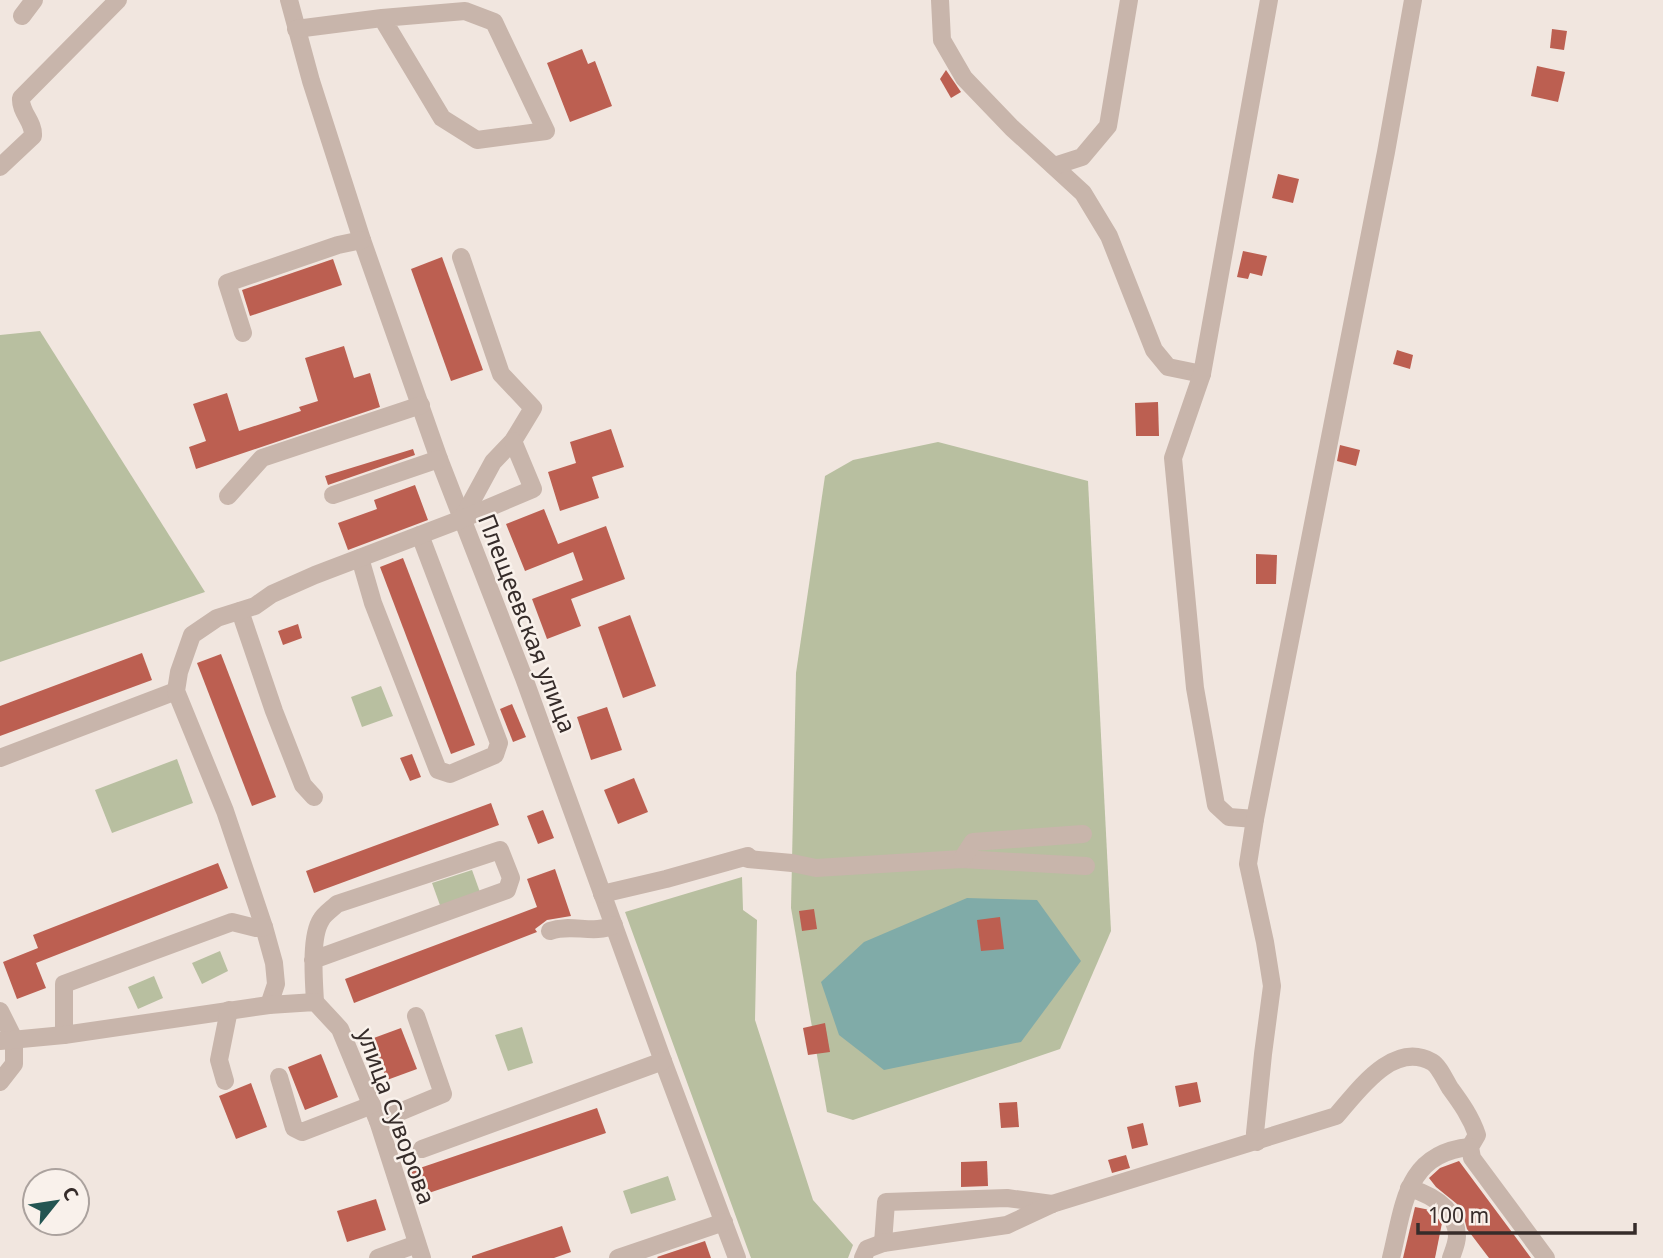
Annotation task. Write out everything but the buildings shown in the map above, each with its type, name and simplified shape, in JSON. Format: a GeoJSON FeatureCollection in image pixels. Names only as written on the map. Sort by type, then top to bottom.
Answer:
{"type":"FeatureCollection","features":[{"type":"Feature","properties":{"kind":"street"},"geometry":{"type":"LineString","coordinates":[[22,16],[34,0]]}},
{"type":"Feature","properties":{"kind":"street"},"geometry":{"type":"LineString","coordinates":[[0,167],[33,136],[33,128],[20,106],[21,98],[118,0]]}},
{"type":"Feature","properties":{"kind":"street","name":"Плещеевская улица"},"geometry":{"type":"LineString","coordinates":[[289,0],[362,240],[439,459],[524,678],[737,1258]]}},
{"type":"Feature","properties":{"kind":"street"},"geometry":{"type":"LineString","coordinates":[[940,0],[942,40],[964,78],[1012,128],[1083,193],[1109,236],[1154,350],[1168,367],[1202,374]]}},
{"type":"Feature","properties":{"kind":"street"},"geometry":{"type":"LineString","coordinates":[[1054,166],[1082,157],[1108,126],[1129,0]]}},
{"type":"Feature","properties":{"kind":"street"},"geometry":{"type":"LineString","coordinates":[[1255,819],[1229,817],[1216,805],[1195,688],[1173,458],[1202,374],[1269,0]]}},
{"type":"Feature","properties":{"kind":"street"},"geometry":{"type":"LineString","coordinates":[[1257,1142],[1255,1133],[1272,986],[1248,864],[1413,0]]}},
{"type":"Feature","properties":{"kind":"street"},"geometry":{"type":"LineString","coordinates":[[296,29],[382,18],[465,11],[494,22],[546,131],[477,140],[442,118],[382,18]]}},
{"type":"Feature","properties":{"kind":"street"},"geometry":{"type":"LineString","coordinates":[[243,333],[227,283],[338,245],[362,240]]}},
{"type":"Feature","properties":{"kind":"street"},"geometry":{"type":"LineString","coordinates":[[461,257],[501,374],[533,408],[513,441],[493,462],[462,519]]}},
{"type":"Feature","properties":{"kind":"street"},"geometry":{"type":"LineString","coordinates":[[228,496],[262,458],[421,405]]}},
{"type":"Feature","properties":{"kind":"street"},"geometry":{"type":"LineString","coordinates":[[269,1004],[276,984],[274,963],[264,927],[225,811],[176,691],[179,672],[192,635],[217,618],[255,606],[293,584],[533,489],[513,441]]}},
{"type":"Feature","properties":{"kind":"street"},"geometry":{"type":"LineString","coordinates":[[333,495],[439,459]]}},
{"type":"Feature","properties":{"kind":"street"},"geometry":{"type":"LineString","coordinates":[[360,558],[373,603],[438,770],[450,774],[495,755],[499,743],[420,535]]}},
{"type":"Feature","properties":{"kind":"street"},"geometry":{"type":"LineString","coordinates":[[240,611],[303,785],[314,797]]}},
{"type":"Feature","properties":{"kind":"street"},"geometry":{"type":"LineString","coordinates":[[0,758],[176,691]]}},
{"type":"Feature","properties":{"kind":"street"},"geometry":{"type":"LineString","coordinates":[[962,859],[973,842],[1083,834]]}},
{"type":"Feature","properties":{"kind":"street"},"geometry":{"type":"LineString","coordinates":[[7,1040],[64,1035],[269,1004],[315,1002],[313,960],[320,920],[337,904],[500,850],[511,877],[507,890],[313,960]]}},
{"type":"Feature","properties":{"kind":"street"},"geometry":{"type":"LineString","coordinates":[[602,894],[748,858],[816,868],[962,859],[1086,866]]}},
{"type":"Feature","properties":{"kind":"street"},"geometry":{"type":"LineString","coordinates":[[64,1035],[64,984],[232,922],[256,928],[264,927]]}},
{"type":"Feature","properties":{"kind":"street"},"geometry":{"type":"LineString","coordinates":[[550,931],[558,928],[604,930],[614,925]]}},
{"type":"Feature","properties":{"kind":"street","name":"улица Суворова"},"geometry":{"type":"LineString","coordinates":[[315,1002],[340,1028],[375,1113],[419,1251]]}},
{"type":"Feature","properties":{"kind":"street"},"geometry":{"type":"LineString","coordinates":[[225,1081],[219,1060],[229,1010]]}},
{"type":"Feature","properties":{"kind":"street"},"geometry":{"type":"LineString","coordinates":[[0,1011],[14,1064],[0,1082]]}},
{"type":"Feature","properties":{"kind":"street"},"geometry":{"type":"LineString","coordinates":[[279,1077],[294,1128],[302,1132],[443,1094],[416,1016]]}},
{"type":"Feature","properties":{"kind":"street"},"geometry":{"type":"LineString","coordinates":[[863,1258],[867,1249],[883,1243],[1007,1225],[1052,1204],[1336,1116],[1360,1088],[1388,1063],[1413,1055],[1434,1062],[1472,1121],[1476,1135],[1470,1147],[1472,1158],[1546,1258]]}},
{"type":"Feature","properties":{"kind":"street"},"geometry":{"type":"LineString","coordinates":[[422,1149],[663,1061]]}},
{"type":"Feature","properties":{"kind":"street"},"geometry":{"type":"LineString","coordinates":[[1391,1258],[1409,1188],[1429,1160],[1453,1149],[1470,1147]]}},
{"type":"Feature","properties":{"kind":"street"},"geometry":{"type":"LineString","coordinates":[[1409,1188],[1432,1195],[1450,1212],[1457,1237],[1451,1258]]}},
{"type":"Feature","properties":{"kind":"street"},"geometry":{"type":"LineString","coordinates":[[883,1243],[886,1202],[1007,1198],[1052,1204]]}},
{"type":"Feature","properties":{"kind":"street"},"geometry":{"type":"LineString","coordinates":[[622,1257],[724,1222]]}},
{"type":"Feature","properties":{"kind":"street"},"geometry":{"type":"LineString","coordinates":[[377,1258],[419,1251]]}},
{"type":"Feature","properties":{"kind":"green space"},"geometry":{"type":"Polygon","coordinates":[[[40,331],[205,592],[0,662],[0,335],[40,331]]]}},
{"type":"Feature","properties":{"kind":"green space"},"geometry":{"type":"Polygon","coordinates":[[[938,442],[1088,481],[1111,931],[1060,1049],[853,1120],[827,1112],[791,908],[796,673],[825,476],[853,460],[938,442]]]}},
{"type":"Feature","properties":{"kind":"green space"},"geometry":{"type":"Polygon","coordinates":[[[381,686],[393,716],[362,727],[351,697],[381,686]]]}},
{"type":"Feature","properties":{"kind":"green space"},"geometry":{"type":"Polygon","coordinates":[[[177,759],[193,803],[112,833],[95,790],[177,759]]]}},
{"type":"Feature","properties":{"kind":"green space"},"geometry":{"type":"Polygon","coordinates":[[[472,870],[481,895],[441,908],[432,883],[472,870]]]}},
{"type":"Feature","properties":{"kind":"green space"},"geometry":{"type":"Polygon","coordinates":[[[742,877],[743,910],[757,920],[755,1020],[813,1200],[853,1245],[848,1258],[751,1258],[625,912],[742,877]]]}},
{"type":"Feature","properties":{"kind":"green space"},"geometry":{"type":"Polygon","coordinates":[[[220,951],[228,971],[202,984],[192,963],[220,951]]]}},
{"type":"Feature","properties":{"kind":"green space"},"geometry":{"type":"Polygon","coordinates":[[[154,976],[163,998],[138,1009],[128,987],[154,976]]]}},
{"type":"Feature","properties":{"kind":"green space"},"geometry":{"type":"Polygon","coordinates":[[[522,1027],[533,1063],[508,1071],[495,1035],[522,1027]]]}},
{"type":"Feature","properties":{"kind":"green space"},"geometry":{"type":"Polygon","coordinates":[[[668,1176],[676,1200],[631,1214],[623,1191],[668,1176]]]}},
{"type":"Feature","properties":{"kind":"water"},"geometry":{"type":"Polygon","coordinates":[[[967,898],[1037,900],[1081,961],[1021,1042],[884,1070],[839,1035],[821,982],[864,942],[967,898]]]}}]}
